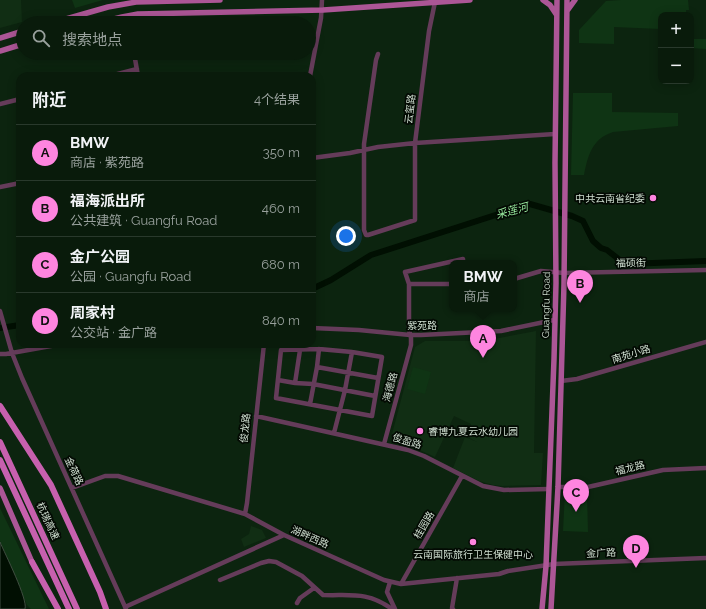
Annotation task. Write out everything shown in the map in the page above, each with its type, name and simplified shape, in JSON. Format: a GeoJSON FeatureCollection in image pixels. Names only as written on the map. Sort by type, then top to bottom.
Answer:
{"type":"FeatureCollection","features":[{"type":"Feature","properties":{"kind":"highway"},"geometry":{"type":"LineString","coordinates":[[0,406],[54,491],[100,591],[106,609]]}},
{"type":"Feature","properties":{"kind":"highway","name":"杭瑞高速"},"geometry":{"type":"LineString","coordinates":[[0,442],[77,609]]}},
{"type":"Feature","properties":{"kind":"highway","name":"杭瑞高速"},"geometry":{"type":"LineString","coordinates":[[0,460],[69,609]]}},
{"type":"Feature","properties":{"kind":"highway"},"geometry":{"type":"LineString","coordinates":[[32,562],[58,609]]}},
{"type":"Feature","properties":{"kind":"main road"},"geometry":{"type":"LineString","coordinates":[[76,16],[108,7],[136,2],[220,0]]}},
{"type":"Feature","properties":{"kind":"main road"},"geometry":{"type":"LineString","coordinates":[[129,16],[154,14],[323,10],[470,0]]}},
{"type":"Feature","properties":{"kind":"main road"},"geometry":{"type":"LineString","coordinates":[[543,0],[550,5],[557,16]]}},
{"type":"Feature","properties":{"kind":"main road","name":"Guangfu Road"},"geometry":{"type":"LineString","coordinates":[[542,609],[546,566],[556,272],[554,217],[557,0]]}},
{"type":"Feature","properties":{"kind":"main road","name":"Guangfu Road"},"geometry":{"type":"LineString","coordinates":[[551,609],[558,487],[564,273],[567,0]]}},
{"type":"Feature","properties":{"kind":"main road"},"geometry":{"type":"LineString","coordinates":[[567,13],[575,0]]}},
{"type":"Feature","properties":{"kind":"main road"},"geometry":{"type":"LineString","coordinates":[[0,38],[16,33]]}},
{"type":"Feature","properties":{"kind":"main road"},"geometry":{"type":"LineString","coordinates":[[0,51],[16,46]]}},
{"type":"Feature","properties":{"kind":"main road"},"geometry":{"type":"LineString","coordinates":[[0,488],[32,562]]}},
{"type":"Feature","properties":{"kind":"street"},"geometry":{"type":"LineString","coordinates":[[316,46],[323,10],[322,0]]}},
{"type":"Feature","properties":{"kind":"street","name":"云玺路"},"geometry":{"type":"LineString","coordinates":[[364,149],[364,230],[366,235],[415,220],[415,143],[429,31],[435,2]]}},
{"type":"Feature","properties":{"kind":"street"},"geometry":{"type":"LineString","coordinates":[[364,149],[373,78],[378,54]]}},
{"type":"Feature","properties":{"kind":"street"},"geometry":{"type":"LineString","coordinates":[[135,60],[137,72]]}},
{"type":"Feature","properties":{"kind":"street"},"geometry":{"type":"LineString","coordinates":[[311,72],[313,60]]}},
{"type":"Feature","properties":{"kind":"street"},"geometry":{"type":"LineString","coordinates":[[125,72],[137,69]]}},
{"type":"Feature","properties":{"kind":"street"},"geometry":{"type":"LineString","coordinates":[[0,104],[16,99]]}},
{"type":"Feature","properties":{"kind":"street"},"geometry":{"type":"LineString","coordinates":[[316,157],[350,153],[364,149],[415,143],[555,134]]}},
{"type":"Feature","properties":{"kind":"street"},"geometry":{"type":"LineString","coordinates":[[0,188],[16,184]]}},
{"type":"Feature","properties":{"kind":"street","name":"海德路"},"geometry":{"type":"LineString","coordinates":[[384,444],[411,345],[409,329],[409,284],[405,272],[449,262]]}},
{"type":"Feature","properties":{"kind":"street","name":"福硕街"},"geometry":{"type":"LineString","coordinates":[[517,278],[541,272],[564,273],[706,270]]}},
{"type":"Feature","properties":{"kind":"street"},"geometry":{"type":"LineString","coordinates":[[409,284],[449,284]]}},
{"type":"Feature","properties":{"kind":"street","name":"金荷路"},"geometry":{"type":"LineString","coordinates":[[1,313],[12,353],[36,412],[72,488],[125,608]]}},
{"type":"Feature","properties":{"kind":"street","name":"紫苑路"},"geometry":{"type":"LineString","coordinates":[[316,328],[358,330],[410,335],[501,331],[554,320]]}},
{"type":"Feature","properties":{"kind":"street","name":"南苑小路"},"geometry":{"type":"LineString","coordinates":[[561,381],[577,379],[706,342]]}},
{"type":"Feature","properties":{"kind":"street"},"geometry":{"type":"LineString","coordinates":[[0,354],[40,348]]}},
{"type":"Feature","properties":{"kind":"street","name":"俊龙路"},"geometry":{"type":"LineString","coordinates":[[244,514],[247,503],[264,348]]}},
{"type":"Feature","properties":{"kind":"street"},"geometry":{"type":"LineString","coordinates":[[282,350],[319,350],[352,352],[382,357],[372,416],[276,398],[282,350]]}},
{"type":"Feature","properties":{"kind":"street"},"geometry":{"type":"LineString","coordinates":[[295,383],[300,350]]}},
{"type":"Feature","properties":{"kind":"street"},"geometry":{"type":"LineString","coordinates":[[310,404],[319,350]]}},
{"type":"Feature","properties":{"kind":"street"},"geometry":{"type":"LineString","coordinates":[[334,433],[345,390],[352,352]]}},
{"type":"Feature","properties":{"kind":"street"},"geometry":{"type":"LineString","coordinates":[[317,367],[378,378]]}},
{"type":"Feature","properties":{"kind":"street"},"geometry":{"type":"LineString","coordinates":[[278,380],[313,384],[375,396]]}},
{"type":"Feature","properties":{"kind":"street","name":"俊盈路"},"geometry":{"type":"LineString","coordinates":[[256,416],[416,452],[483,486],[496,489],[549,489]]}},
{"type":"Feature","properties":{"kind":"street","name":"福龙路"},"geometry":{"type":"LineString","coordinates":[[558,487],[588,487],[664,470],[706,468]]}},
{"type":"Feature","properties":{"kind":"street","name":"湖畔西路"},"geometry":{"type":"LineString","coordinates":[[72,488],[105,476],[118,476],[244,514],[284,535],[390,582],[402,584],[499,574],[508,571],[546,566]]}},
{"type":"Feature","properties":{"kind":"street","name":"桂园路"},"geometry":{"type":"LineString","coordinates":[[402,584],[462,476]]}},
{"type":"Feature","properties":{"kind":"street"},"geometry":{"type":"LineString","coordinates":[[125,608],[284,535]]}},
{"type":"Feature","properties":{"kind":"street","name":"金广路"},"geometry":{"type":"LineString","coordinates":[[546,566],[554,564],[706,558]]}},
{"type":"Feature","properties":{"kind":"street"},"geometry":{"type":"LineString","coordinates":[[220,580],[261,563],[270,561],[276,562],[302,576],[322,595],[346,594],[372,598],[392,609]]}},
{"type":"Feature","properties":{"kind":"street"},"geometry":{"type":"LineString","coordinates":[[453,609],[452,604],[457,578]]}},
{"type":"Feature","properties":{"kind":"street"},"geometry":{"type":"LineString","coordinates":[[390,582],[386,592],[395,609]]}},
{"type":"Feature","properties":{"kind":"street"},"geometry":{"type":"LineString","coordinates":[[297,603],[300,598],[314,588]]}},
{"type":"Feature","properties":{"kind":"shaded area"},"geometry":{"type":"Polygon","coordinates":[[[0,0],[21,0],[22,16],[16,16],[16,24],[0,28],[0,0]]]}},
{"type":"Feature","properties":{"kind":"shaded area"},"geometry":{"type":"Polygon","coordinates":[[[72,0],[103,0],[75,8],[72,0]]]}},
{"type":"Feature","properties":{"kind":"shaded area"},"geometry":{"type":"Polygon","coordinates":[[[688,0],[689,10],[686,10],[686,12],[658,12],[658,29],[614,27],[614,44],[579,43],[579,30],[606,1],[688,0]]]}},
{"type":"Feature","properties":{"kind":"shaded area"},"geometry":{"type":"Polygon","coordinates":[[[694,39],[706,39],[706,49],[694,48],[694,39]]]}},
{"type":"Feature","properties":{"kind":"shaded area"},"geometry":{"type":"Polygon","coordinates":[[[573,93],[612,93],[612,112],[678,113],[678,126],[613,132],[606,135],[596,143],[589,154],[584,175],[571,175],[573,93]]]}},
{"type":"Feature","properties":{"kind":"shaded area"},"geometry":{"type":"Polygon","coordinates":[[[536,331],[534,453],[543,453],[541,485],[493,485],[479,481],[453,468],[465,437],[477,442],[466,436],[471,424],[454,416],[435,457],[397,442],[392,434],[415,347],[425,341],[483,341],[536,331]]]}},
{"type":"Feature","properties":{"kind":"shaded area"},"geometry":{"type":"Polygon","coordinates":[[[413,367],[431,372],[425,394],[407,389],[413,367]]]}},
{"type":"Feature","properties":{"kind":"shaded area"},"geometry":{"type":"Polygon","coordinates":[[[565,492],[587,493],[588,532],[563,531],[565,492]]]}},
{"type":"Feature","properties":{"kind":"shaded area"},"geometry":{"type":"Polygon","coordinates":[[[0,508],[49,609],[31,609],[27,605],[0,541],[0,508]]]}},
{"type":"Feature","properties":{"kind":"shaded area"},"geometry":{"type":"Polygon","coordinates":[[[251,526],[262,530],[266,538],[244,547],[241,539],[249,534],[251,526]]]}},
{"type":"Feature","properties":{"kind":"shaded area"},"geometry":{"type":"Polygon","coordinates":[[[0,542],[20,587],[25,609],[0,609],[0,542]]]}},
{"type":"Feature","properties":{"kind":"waterway","name":"采莲河"},"geometry":{"type":"LineString","coordinates":[[316,287],[331,280],[371,255],[530,204],[572,216],[583,221],[593,241],[601,248],[607,250],[627,264],[706,261]]}},
{"type":"Feature","properties":{"kind":"waterway","name":"采莲河"},"geometry":{"type":"LineString","coordinates":[[0,328],[16,326]]}},
{"type":"Feature","properties":{"kind":"place","name":"中共云南省纪委"},"geometry":{"type":"Point","coordinates":[653,198]}},
{"type":"Feature","properties":{"kind":"place","name":"福海派出所"},"geometry":{"type":"Point","coordinates":[580,303]}},
{"type":"Feature","properties":{"kind":"place","name":"BMW"},"geometry":{"type":"Point","coordinates":[483,358]}},
{"type":"Feature","properties":{"kind":"place","name":"睿博九夏云水幼儿园"},"geometry":{"type":"Point","coordinates":[420,431]}},
{"type":"Feature","properties":{"kind":"place","name":"金广公园"},"geometry":{"type":"Point","coordinates":[576,512]}},
{"type":"Feature","properties":{"kind":"place","name":"云南国际旅行卫生保健中心"},"geometry":{"type":"Point","coordinates":[473,542]}},
{"type":"Feature","properties":{"kind":"place","name":"周家村"},"geometry":{"type":"Point","coordinates":[636,568]}}]}
